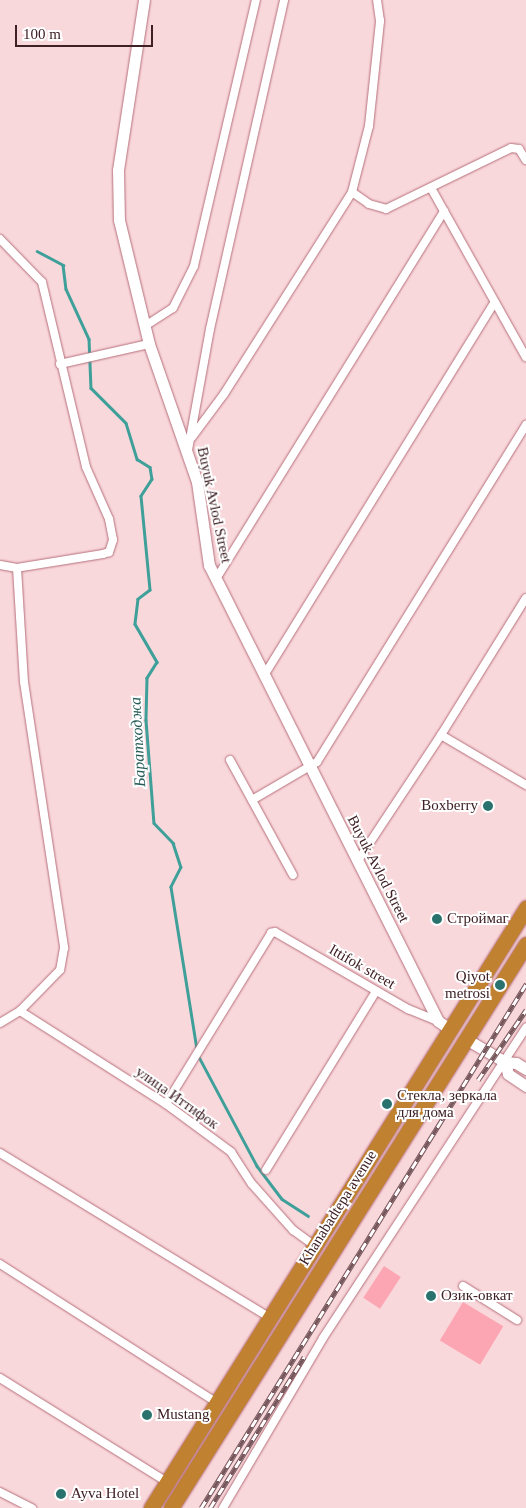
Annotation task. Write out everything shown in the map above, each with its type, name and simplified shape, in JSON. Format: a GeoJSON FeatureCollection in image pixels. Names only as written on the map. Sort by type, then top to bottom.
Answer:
{"type":"FeatureCollection","features":[{"type":"Feature","properties":{"kind":"highway","name":"Khanabadtepa avenue"},"geometry":{"type":"LineString","coordinates":[[151,1508],[315,1246],[444,1025],[526,908]]}},
{"type":"Feature","properties":{"kind":"highway","name":"Khanabadtepa avenue"},"geometry":{"type":"LineString","coordinates":[[171,1508],[526,944]]}},
{"type":"Feature","properties":{"kind":"highway"},"geometry":{"type":"LineString","coordinates":[[444,1025],[466,1039]]}},
{"type":"Feature","properties":{"kind":"street","name":"Buyuk Avlod Street"},"geometry":{"type":"LineString","coordinates":[[144,0],[117,187],[122,234],[149,344],[188,450],[197,482],[210,565],[357,862],[444,1025]]}},
{"type":"Feature","properties":{"kind":"street"},"geometry":{"type":"LineString","coordinates":[[145,326],[173,308],[194,266],[256,0]]}},
{"type":"Feature","properties":{"kind":"street"},"geometry":{"type":"LineString","coordinates":[[188,450],[192,437],[210,329],[284,0]]}},
{"type":"Feature","properties":{"kind":"street"},"geometry":{"type":"LineString","coordinates":[[192,437],[224,394],[352,192],[368,126],[380,21],[377,0]]}},
{"type":"Feature","properties":{"kind":"street"},"geometry":{"type":"LineString","coordinates":[[352,192],[368,204],[386,209],[431,188],[448,176],[511,148],[519,149],[526,160]]}},
{"type":"Feature","properties":{"kind":"street"},"geometry":{"type":"LineString","coordinates":[[431,188],[526,356]]}},
{"type":"Feature","properties":{"kind":"street"},"geometry":{"type":"LineString","coordinates":[[216,579],[444,211]]}},
{"type":"Feature","properties":{"kind":"street"},"geometry":{"type":"LineString","coordinates":[[0,239],[42,282],[86,467],[109,520],[112,546],[103,554],[17,568],[0,565]]}},
{"type":"Feature","properties":{"kind":"street"},"geometry":{"type":"LineString","coordinates":[[265,674],[495,302]]}},
{"type":"Feature","properties":{"kind":"street"},"geometry":{"type":"LineString","coordinates":[[60,364],[149,344]]}},
{"type":"Feature","properties":{"kind":"street"},"geometry":{"type":"LineString","coordinates":[[252,800],[310,768],[317,762],[526,425]]}},
{"type":"Feature","properties":{"kind":"street"},"geometry":{"type":"LineString","coordinates":[[0,1023],[20,1011],[60,970],[64,948],[24,682],[17,568]]}},
{"type":"Feature","properties":{"kind":"street"},"geometry":{"type":"LineString","coordinates":[[357,862],[442,735],[526,598]]}},
{"type":"Feature","properties":{"kind":"street"},"geometry":{"type":"LineString","coordinates":[[442,735],[526,785]]}},
{"type":"Feature","properties":{"kind":"street"},"geometry":{"type":"LineString","coordinates":[[230,760],[294,875]]}},
{"type":"Feature","properties":{"kind":"street","name":"Ittifok street"},"geometry":{"type":"LineString","coordinates":[[166,1104],[268,937],[275,932],[376,991],[444,1025]]}},
{"type":"Feature","properties":{"kind":"street"},"geometry":{"type":"LineString","coordinates":[[266,1170],[376,991]]}},
{"type":"Feature","properties":{"kind":"street","name":"улица Иттифок"},"geometry":{"type":"LineString","coordinates":[[20,1011],[166,1104],[231,1152],[252,1184],[293,1230],[315,1246]]}},
{"type":"Feature","properties":{"kind":"street"},"geometry":{"type":"LineString","coordinates":[[223,1508],[323,1338],[526,1028]]}},
{"type":"Feature","properties":{"kind":"street"},"geometry":{"type":"LineString","coordinates":[[466,1039],[505,1062],[516,1063],[526,1069]]}},
{"type":"Feature","properties":{"kind":"street"},"geometry":{"type":"LineString","coordinates":[[505,1062],[508,1074],[526,1086]]}},
{"type":"Feature","properties":{"kind":"street"},"geometry":{"type":"LineString","coordinates":[[0,1152],[270,1318]]}},
{"type":"Feature","properties":{"kind":"street"},"geometry":{"type":"LineString","coordinates":[[0,1264],[217,1403]]}},
{"type":"Feature","properties":{"kind":"street"},"geometry":{"type":"LineString","coordinates":[[463,1286],[517,1320]]}},
{"type":"Feature","properties":{"kind":"street"},"geometry":{"type":"LineString","coordinates":[[0,1378],[167,1482]]}},
{"type":"Feature","properties":{"kind":"street"},"geometry":{"type":"LineString","coordinates":[[0,1492],[32,1508]]}},
{"type":"Feature","properties":{"kind":"shaded area"},"geometry":{"type":"Polygon","coordinates":[[[384,1266],[401,1277],[380,1309],[363,1298],[384,1266]]]}},
{"type":"Feature","properties":{"kind":"shaded area"},"geometry":{"type":"Polygon","coordinates":[[[463,1302],[503,1326],[480,1365],[440,1341],[463,1302]]]}},
{"type":"Feature","properties":{"kind":"waterway","name":"Баратходжа"},"geometry":{"type":"LineString","coordinates":[[37,251],[63,265],[66,289],[89,339],[91,388],[126,423],[137,459],[150,467],[152,479],[141,496],[150,590],[138,599],[135,624],[157,662],[147,678],[146,720],[154,823],[173,843],[181,867],[171,887],[197,1050]]}},
{"type":"Feature","properties":{"kind":"waterway","name":"Баратходжа"},"geometry":{"type":"LineString","coordinates":[[198,1055],[257,1166],[282,1199],[308,1216]]}},
{"type":"Feature","properties":{"kind":"railway"},"geometry":{"type":"LineString","coordinates":[[201,1508],[526,984]]}},
{"type":"Feature","properties":{"kind":"railway"},"geometry":{"type":"LineString","coordinates":[[478,1080],[526,1010]]}},
{"type":"Feature","properties":{"kind":"railway"},"geometry":{"type":"LineString","coordinates":[[210,1508],[304,1357]]}},
{"type":"Feature","properties":{"kind":"place","name":"Boxberry"},"geometry":{"type":"Point","coordinates":[488,806]}},
{"type":"Feature","properties":{"kind":"place","name":"Строймаг"},"geometry":{"type":"Point","coordinates":[437,919]}},
{"type":"Feature","properties":{"kind":"place","name":"Qiyot metrosi"},"geometry":{"type":"Point","coordinates":[500,985]}},
{"type":"Feature","properties":{"kind":"place","name":"Стекла, зеркала для дома"},"geometry":{"type":"Point","coordinates":[387,1104]}},
{"type":"Feature","properties":{"kind":"place","name":"Озик-овкат"},"geometry":{"type":"Point","coordinates":[431,1296]}},
{"type":"Feature","properties":{"kind":"place","name":"Mustang"},"geometry":{"type":"Point","coordinates":[147,1415]}},
{"type":"Feature","properties":{"kind":"place","name":"Ayva Hotel"},"geometry":{"type":"Point","coordinates":[61,1494]}}]}
